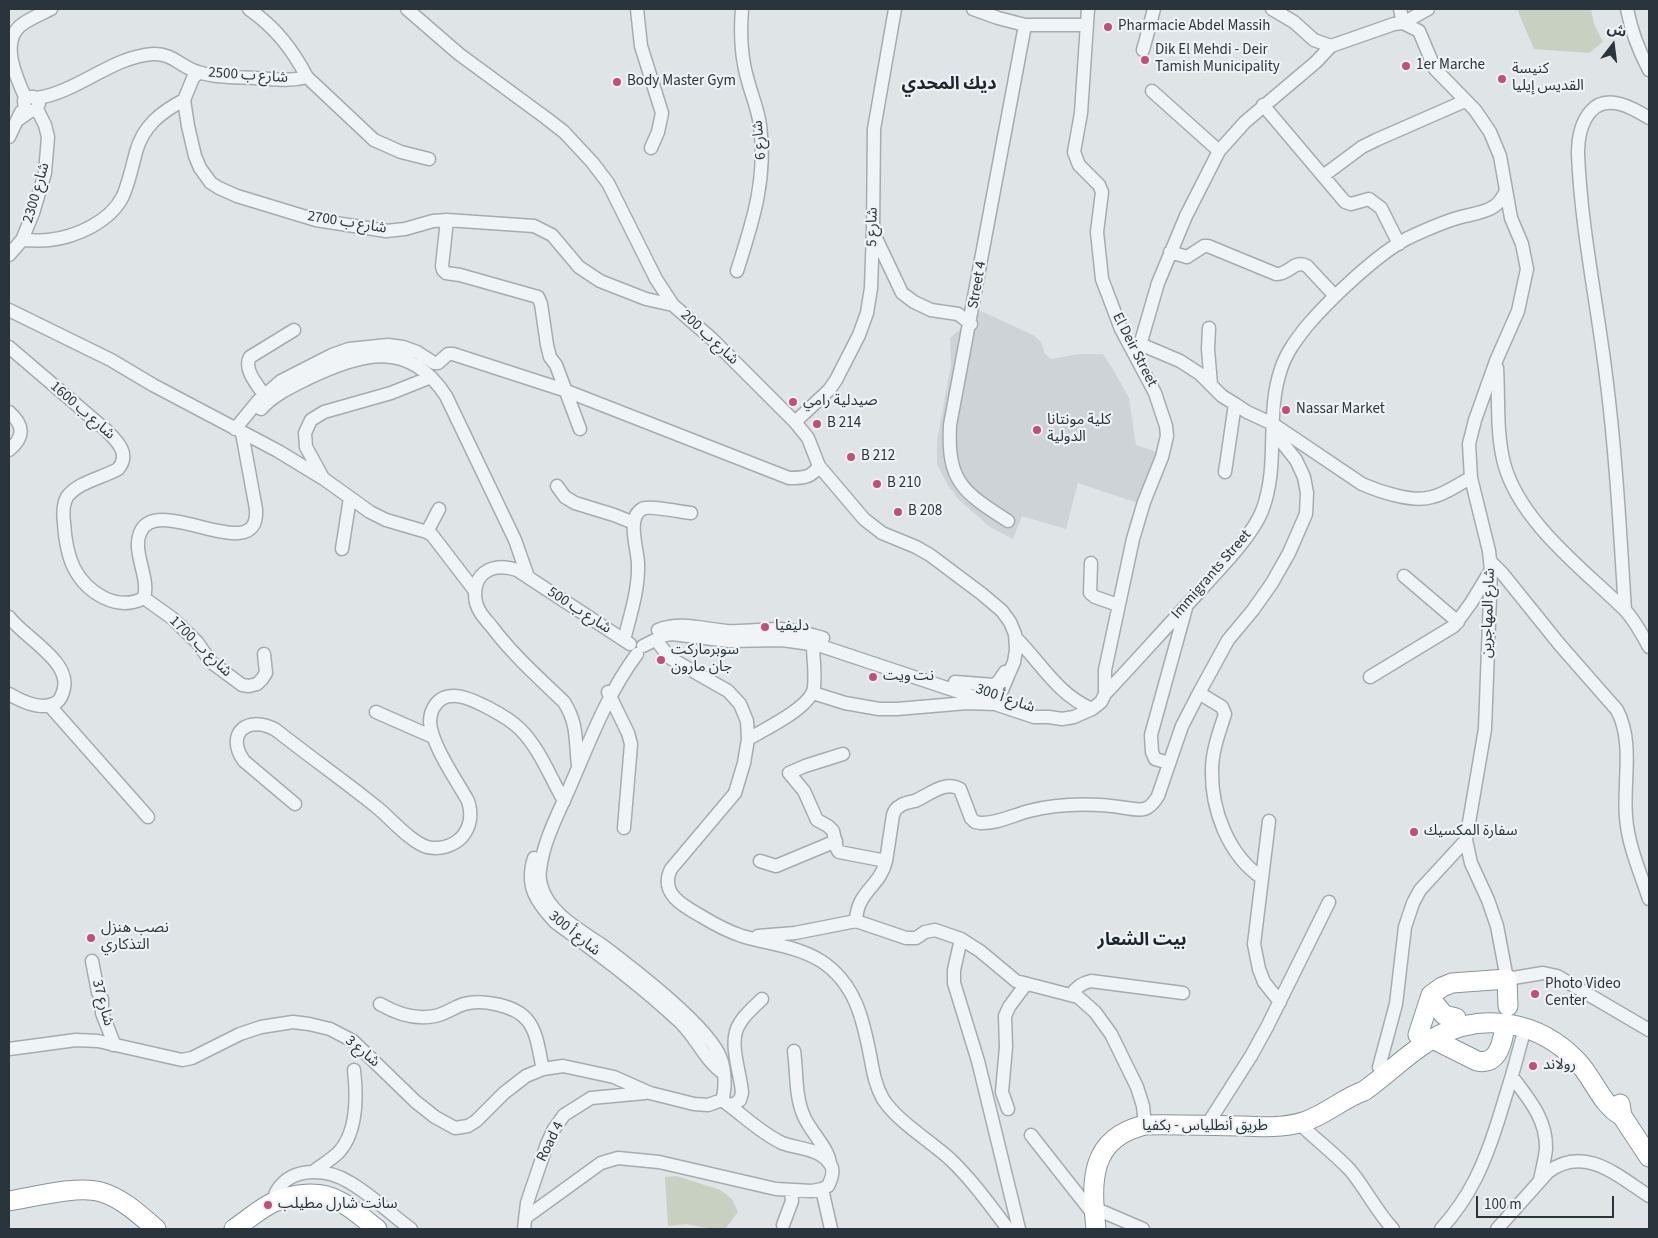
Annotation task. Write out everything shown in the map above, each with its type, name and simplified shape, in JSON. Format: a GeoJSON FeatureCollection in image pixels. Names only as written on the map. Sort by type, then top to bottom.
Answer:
{"type":"FeatureCollection","features":[{"type":"Feature","properties":{"kind":"highway"},"geometry":{"type":"LineString","coordinates":[[1425,1037],[1430,998],[1437,990],[1452,983],[1507,979],[1508,1006]]}},
{"type":"Feature","properties":{"kind":"highway"},"geometry":{"type":"LineString","coordinates":[[1430,998],[1444,1015],[1456,1018]]}},
{"type":"Feature","properties":{"kind":"highway"},"geometry":{"type":"LineString","coordinates":[[1357,1092],[1359,1086],[1378,1067],[1456,1018],[1479,1014],[1513,1016],[1538,1023],[1561,1035],[1582,1052],[1605,1081],[1619,1103],[1622,1116],[1649,1157]]}},
{"type":"Feature","properties":{"kind":"highway"},"geometry":{"type":"LineString","coordinates":[[1357,1092],[1372,1085],[1425,1037],[1478,1024],[1502,1023],[1543,1034],[1576,1060],[1612,1109],[1622,1116]]}},
{"type":"Feature","properties":{"kind":"highway"},"geometry":{"type":"LineString","coordinates":[[1470,1056],[1465,1050],[1465,1041],[1478,1024]]}},
{"type":"Feature","properties":{"kind":"highway"},"geometry":{"type":"LineString","coordinates":[[1425,1037],[1480,1062],[1493,1058],[1499,1052],[1504,1032]]}},
{"type":"Feature","properties":{"kind":"highway","name":"طريق أنطلياس - بكفيا"},"geometry":{"type":"LineString","coordinates":[[1095,1217],[1094,1174],[1097,1164],[1101,1156],[1119,1135],[1126,1130],[1145,1125],[1266,1126],[1299,1123],[1322,1115],[1357,1092]]}},
{"type":"Feature","properties":{"kind":"highway"},"geometry":{"type":"LineString","coordinates":[[9,1201],[76,1190],[95,1191],[118,1199],[156,1229]]}},
{"type":"Feature","properties":{"kind":"highway"},"geometry":{"type":"LineString","coordinates":[[234,1229],[272,1203],[304,1194],[331,1197],[377,1229]]}},
{"type":"Feature","properties":{"kind":"street"},"geometry":{"type":"LineString","coordinates":[[9,137],[30,105],[9,51],[12,38],[19,26],[50,9]]}},
{"type":"Feature","properties":{"kind":"street","name":"شارع ب 2500"},"geometry":{"type":"LineString","coordinates":[[249,9],[285,41],[307,77],[374,140],[401,152],[428,159]]}},
{"type":"Feature","properties":{"kind":"street","name":"شارع ب 200"},"geometry":{"type":"LineString","coordinates":[[407,9],[460,54],[564,132],[592,162],[608,183],[656,279],[673,305],[712,339],[795,422],[808,438],[819,466],[871,526],[923,550],[996,605],[1010,622],[1016,638],[1016,655],[998,701]]}},
{"type":"Feature","properties":{"kind":"street"},"geometry":{"type":"LineString","coordinates":[[638,9],[640,46],[662,114],[658,132],[651,148]]}},
{"type":"Feature","properties":{"kind":"street","name":"شارع 6"},"geometry":{"type":"LineString","coordinates":[[737,271],[754,216],[762,175],[760,125],[742,51],[742,9]]}},
{"type":"Feature","properties":{"kind":"street","name":"شارع 5"},"geometry":{"type":"LineString","coordinates":[[795,422],[829,390],[836,380],[859,335],[867,313],[871,288],[874,231],[874,129],[895,9]]}},
{"type":"Feature","properties":{"kind":"street"},"geometry":{"type":"LineString","coordinates":[[973,9],[997,13],[1025,25],[1085,24]]}},
{"type":"Feature","properties":{"kind":"street","name":"El Deir Street"},"geometry":{"type":"LineString","coordinates":[[1088,9],[1085,24],[1082,103],[1074,152],[1079,165],[1099,185],[1102,192],[1097,232],[1102,279],[1121,329],[1155,393],[1166,426],[1167,436],[1162,457],[1138,519],[1105,670],[1105,694]]}},
{"type":"Feature","properties":{"kind":"street"},"geometry":{"type":"LineString","coordinates":[[1143,50],[1154,9]]}},
{"type":"Feature","properties":{"kind":"street"},"geometry":{"type":"LineString","coordinates":[[1272,9],[1294,22],[1314,40],[1331,46]]}},
{"type":"Feature","properties":{"kind":"street"},"geometry":{"type":"LineString","coordinates":[[1400,9],[1403,23]]}},
{"type":"Feature","properties":{"kind":"street"},"geometry":{"type":"LineString","coordinates":[[1136,359],[1158,283],[1170,252],[1219,151],[1227,140],[1263,106],[1316,62],[1331,46],[1394,24],[1403,23],[1428,9]]}},
{"type":"Feature","properties":{"kind":"street"},"geometry":{"type":"LineString","coordinates":[[1627,9],[1643,59],[1649,70]]}},
{"type":"Feature","properties":{"kind":"street","name":"شارع المهاجرين"},"geometry":{"type":"LineString","coordinates":[[1403,23],[1419,31],[1435,69],[1482,119],[1496,143],[1512,224],[1522,244],[1527,269],[1518,311],[1496,361],[1474,420],[1469,444],[1471,478],[1491,566],[1485,729],[1466,840],[1471,863],[1488,900],[1497,926],[1507,979]]}},
{"type":"Feature","properties":{"kind":"street","name":"Street 4"},"geometry":{"type":"LineString","coordinates":[[1008,521],[981,504],[964,488],[956,476],[949,448],[950,425],[971,324],[1025,25]]}},
{"type":"Feature","properties":{"kind":"street","name":"شارع ب 2500"},"geometry":{"type":"LineString","coordinates":[[30,105],[128,59],[152,54],[168,56],[198,72],[213,76],[289,80],[307,77]]}},
{"type":"Feature","properties":{"kind":"street"},"geometry":{"type":"LineString","coordinates":[[22,240],[48,240],[74,234],[88,228],[112,211],[124,192],[137,150],[147,129],[162,113],[184,100],[193,78],[198,72]]}},
{"type":"Feature","properties":{"kind":"street"},"geometry":{"type":"LineString","coordinates":[[1152,92],[1219,151]]}},
{"type":"Feature","properties":{"kind":"street","name":"شارع ب 2700"},"geometry":{"type":"LineString","coordinates":[[184,100],[195,156],[205,176],[219,188],[237,196],[316,220],[386,231],[424,222],[448,220],[525,224],[540,228],[552,235],[580,267],[600,281],[646,298],[673,305]]}},
{"type":"Feature","properties":{"kind":"street"},"geometry":{"type":"LineString","coordinates":[[1323,176],[1362,147],[1466,101]]}},
{"type":"Feature","properties":{"kind":"street"},"geometry":{"type":"LineString","coordinates":[[1625,610],[1613,441],[1604,359],[1586,240],[1579,145],[1580,132],[1586,119],[1598,105],[1622,103],[1649,118]]}},
{"type":"Feature","properties":{"kind":"street","name":"شارع 2300"},"geometry":{"type":"LineString","coordinates":[[9,255],[22,240],[33,213],[45,173],[48,137],[45,125],[30,105]]}},
{"type":"Feature","properties":{"kind":"street"},"geometry":{"type":"LineString","coordinates":[[1263,106],[1345,202],[1351,204],[1369,199],[1381,208],[1399,244]]}},
{"type":"Feature","properties":{"kind":"street"},"geometry":{"type":"LineString","coordinates":[[1487,210],[1495,206],[1505,193]]}},
{"type":"Feature","properties":{"kind":"street"},"geometry":{"type":"LineString","coordinates":[[1487,210],[1502,215],[1512,224]]}},
{"type":"Feature","properties":{"kind":"street","name":"Immigrants Street"},"geometry":{"type":"LineString","coordinates":[[1049,717],[1069,718],[1092,709],[1101,702],[1105,694],[1239,545],[1261,512],[1270,481],[1276,389],[1281,368],[1286,356],[1307,326],[1335,296],[1399,244],[1459,217],[1487,210]]}},
{"type":"Feature","properties":{"kind":"street"},"geometry":{"type":"LineString","coordinates":[[448,220],[443,270],[446,273],[460,275],[538,297],[541,304],[550,357],[556,366],[580,429]]}},
{"type":"Feature","properties":{"kind":"street"},"geometry":{"type":"LineString","coordinates":[[874,231],[894,280],[902,293],[914,302],[931,310],[958,314],[971,324]]}},
{"type":"Feature","properties":{"kind":"street"},"geometry":{"type":"LineString","coordinates":[[1170,252],[1186,257],[1204,246],[1208,246],[1276,274],[1287,272],[1299,263],[1304,264],[1335,296]]}},
{"type":"Feature","properties":{"kind":"street"},"geometry":{"type":"LineString","coordinates":[[958,314],[973,308]]}},
{"type":"Feature","properties":{"kind":"street"},"geometry":{"type":"LineString","coordinates":[[13,313],[111,360],[153,385],[278,452],[324,479],[350,498],[386,520],[432,535],[475,591],[475,600],[479,610],[504,642],[564,702],[574,721],[578,767]]}},
{"type":"Feature","properties":{"kind":"street"},"geometry":{"type":"LineString","coordinates":[[1209,328],[1208,350],[1211,385]]}},
{"type":"Feature","properties":{"kind":"street"},"geometry":{"type":"LineString","coordinates":[[264,395],[247,368],[247,362],[250,356],[294,330]]}},
{"type":"Feature","properties":{"kind":"street"},"geometry":{"type":"LineString","coordinates":[[1140,344],[1180,361],[1200,374],[1222,396],[1362,484],[1376,490],[1421,499],[1431,498],[1471,478]]}},
{"type":"Feature","properties":{"kind":"street"},"geometry":{"type":"LineString","coordinates":[[144,598],[146,585],[139,550],[139,534],[144,527],[151,521],[170,520],[222,533],[244,532],[252,526],[256,518],[256,509],[239,431],[264,395],[284,385],[332,355],[350,349],[388,345],[403,347],[417,352],[434,363],[438,363],[448,354],[453,354],[564,390],[779,475],[789,478],[805,477],[814,474],[819,466]]}},
{"type":"Feature","properties":{"kind":"street","name":"شارع ب 1600"},"geometry":{"type":"LineString","coordinates":[[9,347],[118,441],[124,457],[122,465],[118,470],[82,485],[70,493],[66,499],[64,536],[74,569],[90,588],[100,596],[114,602],[126,604],[144,598]]}},
{"type":"Feature","properties":{"kind":"street"},"geometry":{"type":"LineString","coordinates":[[239,431],[284,385],[352,360],[381,356],[399,359],[420,369],[437,382],[446,396],[515,540],[528,577]]}},
{"type":"Feature","properties":{"kind":"street"},"geometry":{"type":"LineString","coordinates":[[1496,361],[1500,439],[1504,464],[1515,488],[1531,516],[1572,561],[1625,610],[1649,647]]}},
{"type":"Feature","properties":{"kind":"street"},"geometry":{"type":"LineString","coordinates":[[324,479],[306,448],[305,433],[311,420],[324,412],[391,393],[431,377]]}},
{"type":"Feature","properties":{"kind":"street"},"geometry":{"type":"LineString","coordinates":[[1225,472],[1235,404]]}},
{"type":"Feature","properties":{"kind":"street"},"geometry":{"type":"LineString","coordinates":[[9,412],[18,420],[20,434],[17,443],[9,450]]}},
{"type":"Feature","properties":{"kind":"street"},"geometry":{"type":"LineString","coordinates":[[856,921],[856,913],[864,895],[881,876],[886,862],[893,816],[896,810],[901,805],[941,788],[951,786],[959,788],[971,818],[980,824],[1056,805],[1111,805],[1134,809],[1146,808],[1152,805],[1158,796],[1182,726],[1199,693],[1228,640],[1272,583],[1289,553],[1306,514],[1307,493],[1304,477],[1296,460],[1273,428]]}},
{"type":"Feature","properties":{"kind":"street"},"geometry":{"type":"LineString","coordinates":[[557,486],[565,497],[575,503],[634,523]]}},
{"type":"Feature","properties":{"kind":"street"},"geometry":{"type":"LineString","coordinates":[[342,549],[350,498]]}},
{"type":"Feature","properties":{"kind":"street"},"geometry":{"type":"LineString","coordinates":[[634,646],[638,564],[634,523],[638,513],[646,508],[691,513]]}},
{"type":"Feature","properties":{"kind":"street"},"geometry":{"type":"LineString","coordinates":[[427,532],[439,509]]}},
{"type":"Feature","properties":{"kind":"street"},"geometry":{"type":"LineString","coordinates":[[1091,563],[1090,593],[1095,597],[1118,605]]}},
{"type":"Feature","properties":{"kind":"street"},"geometry":{"type":"LineString","coordinates":[[1370,677],[1458,622],[1491,566],[1502,573],[1622,718],[1626,737],[1627,825],[1631,847],[1649,899]]}},
{"type":"Feature","properties":{"kind":"street","name":"شارع ب 500"},"geometry":{"type":"LineString","coordinates":[[475,591],[483,573],[492,568],[510,567],[634,646]]}},
{"type":"Feature","properties":{"kind":"street"},"geometry":{"type":"LineString","coordinates":[[1404,576],[1458,622]]}},
{"type":"Feature","properties":{"kind":"street","name":"شارع ب 1700"},"geometry":{"type":"LineString","coordinates":[[144,598],[172,618],[197,642],[212,662],[242,685],[249,686],[257,684],[262,680],[266,673],[264,654]]}},
{"type":"Feature","properties":{"kind":"street"},"geometry":{"type":"LineString","coordinates":[[1169,763],[1155,759],[1152,752],[1151,735],[1186,606]]}},
{"type":"Feature","properties":{"kind":"street"},"geometry":{"type":"LineString","coordinates":[[9,618],[29,638],[47,652],[63,672],[65,683],[64,692],[57,702],[49,705],[37,705],[9,694]]}},
{"type":"Feature","properties":{"kind":"street","name":"شارع أ 300"},"geometry":{"type":"LineString","coordinates":[[726,1103],[723,1073],[710,1061],[692,1035],[662,1001],[616,967],[574,931],[555,922],[535,898],[531,881],[533,860],[578,767],[615,672],[634,646],[650,634],[664,628],[680,625],[690,631],[729,641],[753,636],[782,640],[813,640],[955,682],[1034,718],[1049,717]]}},
{"type":"Feature","properties":{"kind":"street","name":"شارع أ 300"},"geometry":{"type":"LineString","coordinates":[[634,646],[672,634],[690,631]]}},
{"type":"Feature","properties":{"kind":"street"},"geometry":{"type":"LineString","coordinates":[[1016,638],[1056,686],[1077,702],[1092,709]]}},
{"type":"Feature","properties":{"kind":"street"},"geometry":{"type":"LineString","coordinates":[[656,640],[664,652],[675,661],[728,691],[740,704],[747,721],[748,739],[744,763],[735,793],[671,869],[668,876],[668,884],[675,899],[682,906],[720,927],[742,936],[810,956],[830,968],[852,994],[861,1016],[874,1076],[884,1100],[895,1113],[963,1172],[1005,1226],[1014,1213]]}},
{"type":"Feature","properties":{"kind":"street"},"geometry":{"type":"LineString","coordinates":[[748,739],[796,709],[809,699],[813,693],[813,640]]}},
{"type":"Feature","properties":{"kind":"street","name":"شارع أ 300"},"geometry":{"type":"LineString","coordinates":[[813,640],[853,656],[998,701]]}},
{"type":"Feature","properties":{"kind":"street"},"geometry":{"type":"LineString","coordinates":[[955,682],[994,685],[1000,680],[1016,655]]}},
{"type":"Feature","properties":{"kind":"street"},"geometry":{"type":"LineString","coordinates":[[813,693],[845,703],[879,709],[998,701]]}},
{"type":"Feature","properties":{"kind":"street"},"geometry":{"type":"LineString","coordinates":[[1199,693],[1225,710],[1214,751],[1212,770],[1213,789],[1223,827],[1236,852],[1262,878]]}},
{"type":"Feature","properties":{"kind":"street"},"geometry":{"type":"LineString","coordinates":[[608,694],[628,732],[631,744],[624,828]]}},
{"type":"Feature","properties":{"kind":"street","name":"شارع أ 300"},"geometry":{"type":"LineString","coordinates":[[562,798],[577,753],[608,694]]}},
{"type":"Feature","properties":{"kind":"street"},"geometry":{"type":"LineString","coordinates":[[295,804],[244,761],[237,743],[239,731],[242,728],[248,725],[261,724],[276,730],[419,843],[435,848],[452,844],[465,834],[471,818],[470,809],[468,801],[433,737],[430,720],[434,706],[446,697],[453,696],[467,699],[503,716],[522,731],[531,741],[562,798]]}},
{"type":"Feature","properties":{"kind":"street"},"geometry":{"type":"LineString","coordinates":[[49,705],[148,817]]}},
{"type":"Feature","properties":{"kind":"street"},"geometry":{"type":"LineString","coordinates":[[376,712],[433,737]]}},
{"type":"Feature","properties":{"kind":"street"},"geometry":{"type":"LineString","coordinates":[[843,754],[789,772],[790,776],[804,792],[817,820],[830,828],[834,835],[837,849],[841,853],[886,862]]}},
{"type":"Feature","properties":{"kind":"street"},"geometry":{"type":"LineString","coordinates":[[1269,821],[1254,944],[1255,957],[1264,982],[1280,1002]]}},
{"type":"Feature","properties":{"kind":"street"},"geometry":{"type":"LineString","coordinates":[[1378,1067],[1396,1004],[1405,927],[1413,903],[1420,890],[1466,840]]}},
{"type":"Feature","properties":{"kind":"street"},"geometry":{"type":"LineString","coordinates":[[760,861],[776,866],[836,842]]}},
{"type":"Feature","properties":{"kind":"street"},"geometry":{"type":"LineString","coordinates":[[1207,1125],[1251,1056],[1329,902]]}},
{"type":"Feature","properties":{"kind":"street"},"geometry":{"type":"LineString","coordinates":[[742,936],[794,933],[856,921],[906,938],[916,938],[925,932],[935,930],[961,939],[980,951],[1011,978],[1026,984],[1072,995],[1083,1001],[1095,1012],[1111,1034],[1137,1088],[1145,1125]]}},
{"type":"Feature","properties":{"kind":"street"},"geometry":{"type":"LineString","coordinates":[[961,939],[954,970],[954,984],[978,1061],[1019,1229]]}},
{"type":"Feature","properties":{"kind":"street","name":"شارع 37"},"geometry":{"type":"LineString","coordinates":[[92,961],[98,992],[102,999],[102,1013],[113,1041],[112,1045]]}},
{"type":"Feature","properties":{"kind":"street"},"geometry":{"type":"LineString","coordinates":[[1507,979],[1544,973],[1557,976],[1649,1030]]}},
{"type":"Feature","properties":{"kind":"street"},"geometry":{"type":"LineString","coordinates":[[1072,995],[1074,990],[1091,981],[1183,992]]}},
{"type":"Feature","properties":{"kind":"street"},"geometry":{"type":"LineString","coordinates":[[1008,1109],[1002,1092],[1006,1057],[1005,1016],[1009,1007],[1026,984]]}},
{"type":"Feature","properties":{"kind":"street"},"geometry":{"type":"LineString","coordinates":[[650,1093],[703,1106],[740,1100],[742,1094],[735,1046],[736,1031],[740,1022],[762,999]]}},
{"type":"Feature","properties":{"kind":"street"},"geometry":{"type":"LineString","coordinates":[[380,1004],[396,1013],[413,1017],[434,1016],[446,1013],[461,1005],[472,1002],[508,1008],[529,1021],[535,1034],[543,1068]]}},
{"type":"Feature","properties":{"kind":"street","name":"شارع 3"},"geometry":{"type":"LineString","coordinates":[[9,1049],[76,1040],[98,1041],[182,1060],[192,1058],[240,1034],[261,1027],[293,1022],[309,1024],[330,1029],[353,1041],[416,1102],[434,1117],[455,1128],[468,1126],[476,1121],[519,1082],[543,1068],[563,1066],[576,1068],[614,1077],[650,1093]]}},
{"type":"Feature","properties":{"kind":"street"},"geometry":{"type":"LineString","coordinates":[[1441,1229],[1466,1197],[1482,1169],[1513,1078],[1525,1028]]}},
{"type":"Feature","properties":{"kind":"street"},"geometry":{"type":"LineString","coordinates":[[525,1224],[601,1163],[618,1158],[659,1162],[760,1187],[791,1191],[822,1190],[829,1185],[832,1170],[829,1156],[802,1112],[794,1051]]}},
{"type":"Feature","properties":{"kind":"street"},"geometry":{"type":"LineString","coordinates":[[314,1171],[338,1153],[345,1144],[351,1130],[356,1095],[354,1070]]}},
{"type":"Feature","properties":{"kind":"street"},"geometry":{"type":"LineString","coordinates":[[1513,1078],[1534,1107],[1544,1132],[1546,1150],[1540,1180]]}},
{"type":"Feature","properties":{"kind":"street","name":"Road 4"},"geometry":{"type":"LineString","coordinates":[[525,1224],[527,1203],[547,1144],[554,1129],[564,1116],[591,1098],[650,1093]]}},
{"type":"Feature","properties":{"kind":"street"},"geometry":{"type":"LineString","coordinates":[[726,1103],[776,1140],[812,1152],[830,1164]]}},
{"type":"Feature","properties":{"kind":"street"},"geometry":{"type":"LineString","coordinates":[[1299,1123],[1348,1168],[1393,1229]]}},
{"type":"Feature","properties":{"kind":"street"},"geometry":{"type":"LineString","coordinates":[[1031,1135],[1095,1217],[1143,1229]]}},
{"type":"Feature","properties":{"kind":"street"},"geometry":{"type":"LineString","coordinates":[[1497,1229],[1540,1180],[1548,1172],[1559,1166],[1590,1162],[1616,1173],[1649,1196]]}},
{"type":"Feature","properties":{"kind":"street"},"geometry":{"type":"LineString","coordinates":[[272,1203],[279,1188],[288,1180],[300,1174],[314,1171],[331,1174],[348,1181],[411,1229]]}},
{"type":"Feature","properties":{"kind":"street"},"geometry":{"type":"LineString","coordinates":[[822,1190],[831,1229]]}},
{"type":"Feature","properties":{"kind":"street"},"geometry":{"type":"LineString","coordinates":[[784,1225],[792,1201],[791,1191]]}},
{"type":"Feature","properties":{"kind":"shaded area","name":"كلية مونتانا الدولية"},"geometry":{"type":"Polygon","coordinates":[[[981,311],[1033,335],[1041,342],[1045,354],[1051,359],[1079,354],[1103,354],[1129,398],[1136,445],[1157,452],[1138,503],[1078,483],[1066,529],[1022,516],[1013,539],[990,527],[958,499],[947,484],[937,464],[937,441],[951,365],[950,338],[981,311]]]}},
{"type":"Feature","properties":{"kind":"green space"},"geometry":{"type":"Polygon","coordinates":[[[1517,9],[1591,9],[1594,24],[1603,42],[1589,53],[1534,49],[1517,9]]]}},
{"type":"Feature","properties":{"kind":"green space"},"geometry":{"type":"Polygon","coordinates":[[[677,1176],[720,1190],[732,1199],[738,1212],[725,1229],[712,1229],[686,1224],[668,1226],[665,1177],[677,1176]]]}},
{"type":"Feature","properties":{"kind":"place","name":"Pharmacie Abdel Massih"},"geometry":{"type":"Point","coordinates":[1108,27]}},
{"type":"Feature","properties":{"kind":"place","name":"Dik El Mehdi - Deir Tamish Municipality"},"geometry":{"type":"Point","coordinates":[1145,60]}},
{"type":"Feature","properties":{"kind":"place","name":"1er Marche"},"geometry":{"type":"Point","coordinates":[1406,66]}},
{"type":"Feature","properties":{"kind":"place","name":"كنيسة القديس إيليا"},"geometry":{"type":"Point","coordinates":[1502,79]}},
{"type":"Feature","properties":{"kind":"place","name":"Body Master Gym"},"geometry":{"type":"Point","coordinates":[617,82]}},
{"type":"Feature","properties":{"kind":"place","name":"صيدلية رامي"},"geometry":{"type":"Point","coordinates":[793,402]}},
{"type":"Feature","properties":{"kind":"place","name":"Nassar Market"},"geometry":{"type":"Point","coordinates":[1286,410]}},
{"type":"Feature","properties":{"kind":"place","name":"B 214"},"geometry":{"type":"Point","coordinates":[817,424]}},
{"type":"Feature","properties":{"kind":"place","name":"كلية مونتانا الدولية"},"geometry":{"type":"Point","coordinates":[1037,430]}},
{"type":"Feature","properties":{"kind":"place","name":"B 212"},"geometry":{"type":"Point","coordinates":[851,457]}},
{"type":"Feature","properties":{"kind":"place","name":"B 210"},"geometry":{"type":"Point","coordinates":[877,484]}},
{"type":"Feature","properties":{"kind":"place","name":"B 208"},"geometry":{"type":"Point","coordinates":[898,512]}},
{"type":"Feature","properties":{"kind":"place","name":"دليفيا"},"geometry":{"type":"Point","coordinates":[765,627]}},
{"type":"Feature","properties":{"kind":"place","name":"سوبرماركت جان مارون"},"geometry":{"type":"Point","coordinates":[661,660]}},
{"type":"Feature","properties":{"kind":"place","name":"نت ويت"},"geometry":{"type":"Point","coordinates":[873,677]}},
{"type":"Feature","properties":{"kind":"place","name":"سفارة المكسيك"},"geometry":{"type":"Point","coordinates":[1414,832]}},
{"type":"Feature","properties":{"kind":"place","name":"نصب هنزل التذكاري"},"geometry":{"type":"Point","coordinates":[91,938]}},
{"type":"Feature","properties":{"kind":"place","name":"Photo Video Center"},"geometry":{"type":"Point","coordinates":[1535,994]}},
{"type":"Feature","properties":{"kind":"place","name":"رولاند"},"geometry":{"type":"Point","coordinates":[1533,1066]}},
{"type":"Feature","properties":{"kind":"place","name":"سانت شارل مطيلب"},"geometry":{"type":"Point","coordinates":[268,1205]}},
{"type":"Feature","properties":{"kind":"district","name":"ديك المحدي"},"geometry":{"type":"Point","coordinates":[949,85]}},
{"type":"Feature","properties":{"kind":"district","name":"بيت الشعار"},"geometry":{"type":"Point","coordinates":[1142,941]}}]}
